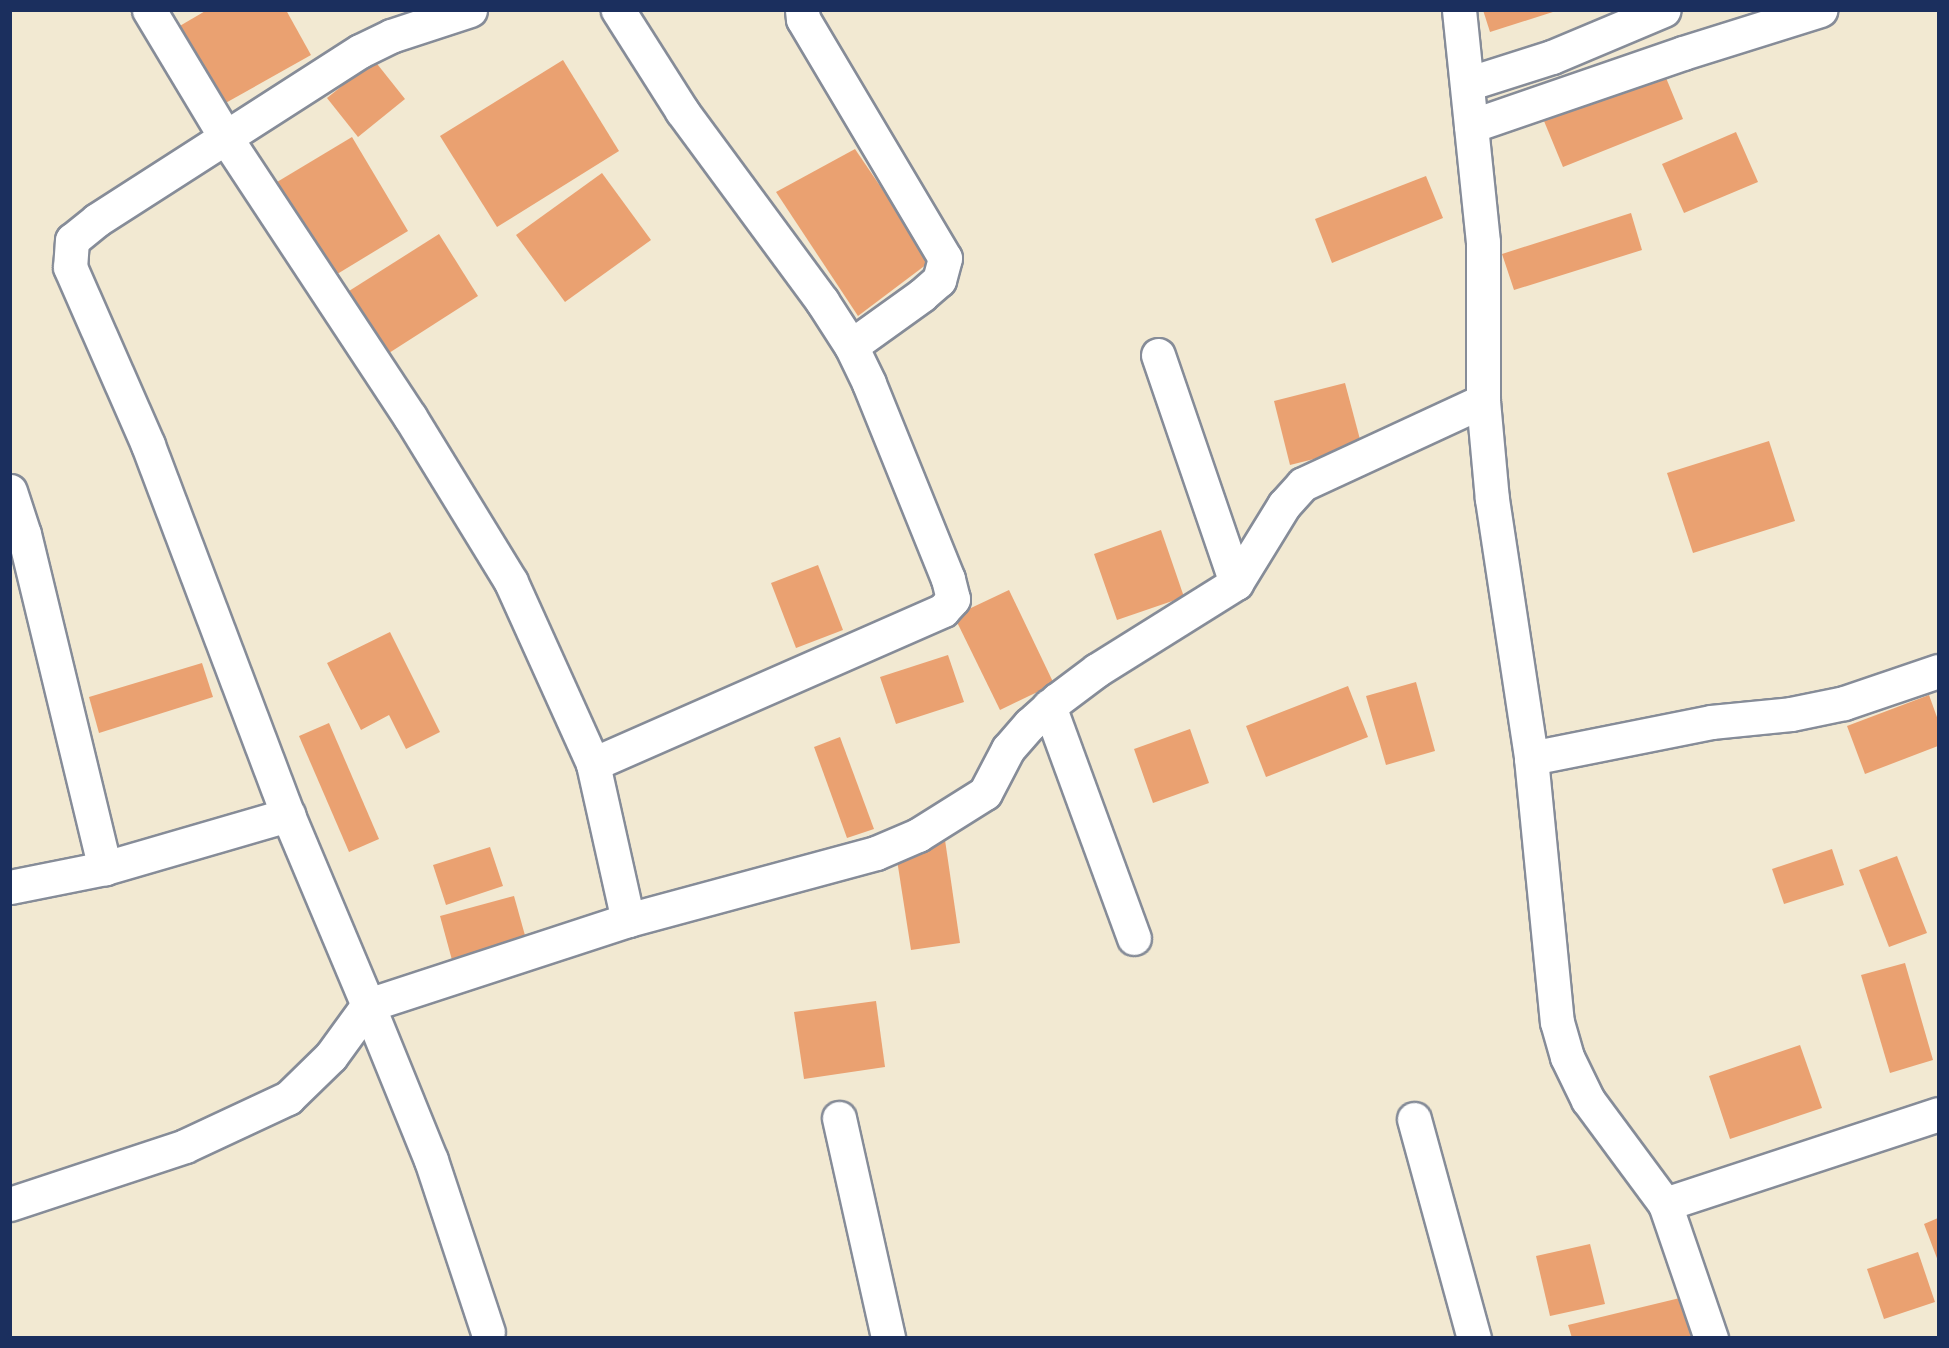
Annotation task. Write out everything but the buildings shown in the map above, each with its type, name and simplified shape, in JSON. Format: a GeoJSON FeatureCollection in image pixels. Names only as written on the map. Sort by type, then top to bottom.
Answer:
{"type":"FeatureCollection","features":[{"type":"Feature","properties":{"kind":"street"},"geometry":{"type":"LineString","coordinates":[[149,10],[226,138],[410,417],[511,582],[593,764],[628,920]]}},
{"type":"Feature","properties":{"kind":"street"},"geometry":{"type":"LineString","coordinates":[[470,10],[391,36],[360,51],[97,220],[72,240],[70,267],[148,445],[288,815],[431,1160],[488,1332]]}},
{"type":"Feature","properties":{"kind":"street"},"geometry":{"type":"LineString","coordinates":[[593,764],[943,610],[953,599],[948,579],[869,383],[850,346],[822,301],[682,111],[618,10]]}},
{"type":"Feature","properties":{"kind":"street"},"geometry":{"type":"LineString","coordinates":[[802,10],[803,19],[945,258],[939,279],[931,287],[850,346]]}},
{"type":"Feature","properties":{"kind":"street"},"geometry":{"type":"LineString","coordinates":[[1459,10],[1483,242],[1483,401],[1492,499],[1531,758],[1557,1022],[1565,1048],[1588,1100],[1665,1204],[1711,1338]]}},
{"type":"Feature","properties":{"kind":"street"},"geometry":{"type":"LineString","coordinates":[[1467,84],[1552,57],[1664,10]]}},
{"type":"Feature","properties":{"kind":"street"},"geometry":{"type":"LineString","coordinates":[[1471,126],[1683,52],[1820,10]]}},
{"type":"Feature","properties":{"kind":"street"},"geometry":{"type":"LineString","coordinates":[[1158,355],[1236,584]]}},
{"type":"Feature","properties":{"kind":"street"},"geometry":{"type":"LineString","coordinates":[[10,1204],[185,1146],[288,1098],[331,1056],[368,1005],[628,920],[876,853],[918,835],[985,793],[1008,749],[1049,706],[1097,670],[1236,584],[1284,505],[1303,484],[1483,401]]}},
{"type":"Feature","properties":{"kind":"street"},"geometry":{"type":"LineString","coordinates":[[10,491],[24,534],[105,868]]}},
{"type":"Feature","properties":{"kind":"street"},"geometry":{"type":"LineString","coordinates":[[1531,758],[1711,722],[1791,714],[1833,705],[1938,671]]}},
{"type":"Feature","properties":{"kind":"street"},"geometry":{"type":"LineString","coordinates":[[1049,706],[1134,938]]}},
{"type":"Feature","properties":{"kind":"street"},"geometry":{"type":"LineString","coordinates":[[10,887],[105,868],[288,815]]}},
{"type":"Feature","properties":{"kind":"street"},"geometry":{"type":"LineString","coordinates":[[1665,1204],[1938,1114]]}},
{"type":"Feature","properties":{"kind":"street"},"geometry":{"type":"LineString","coordinates":[[839,1118],[888,1338]]}},
{"type":"Feature","properties":{"kind":"street"},"geometry":{"type":"LineString","coordinates":[[1414,1119],[1474,1338]]}}]}
